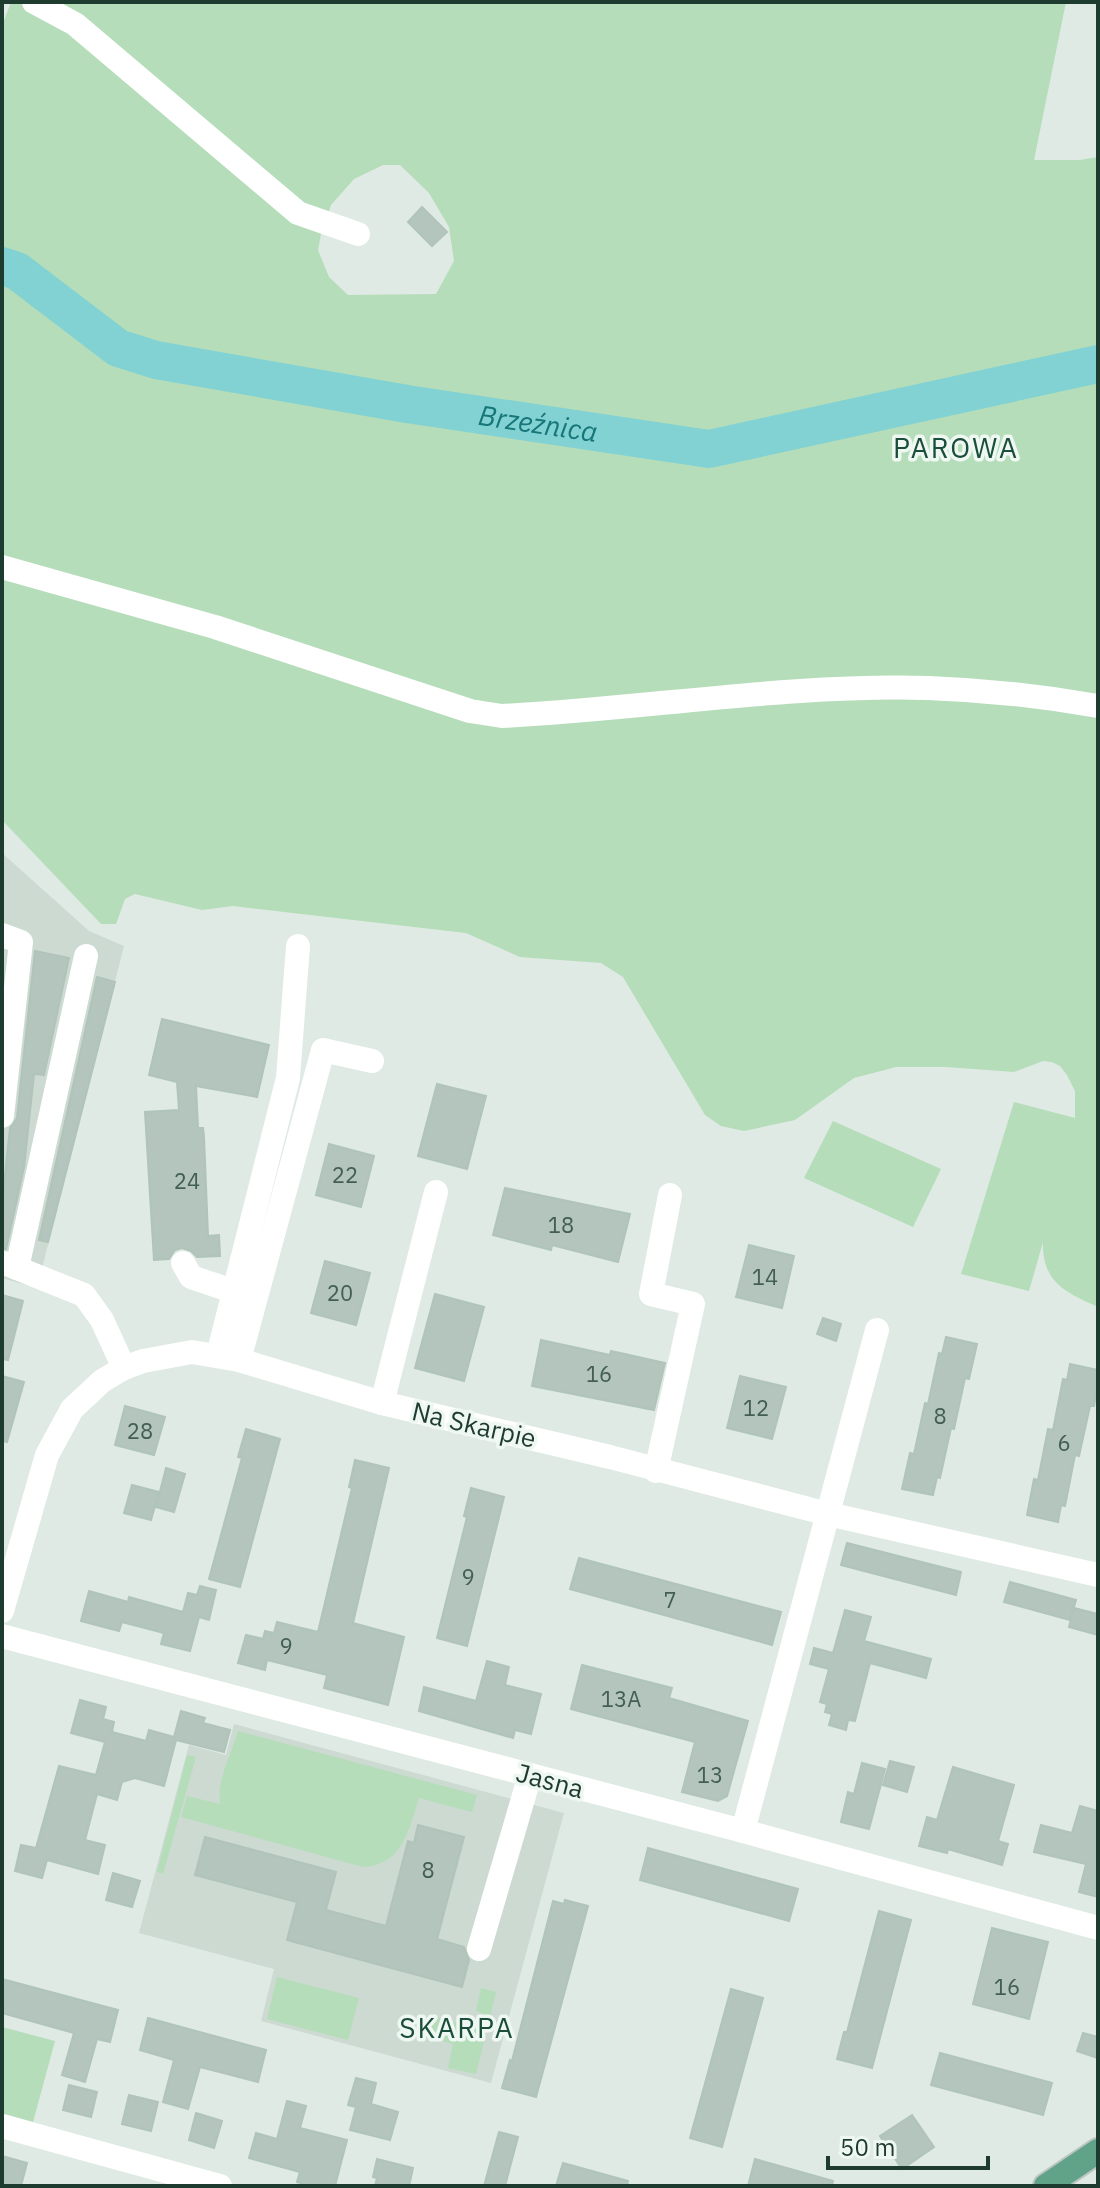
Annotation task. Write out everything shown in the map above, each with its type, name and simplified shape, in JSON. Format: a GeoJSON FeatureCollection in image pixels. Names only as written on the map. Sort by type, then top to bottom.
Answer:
{"type":"FeatureCollection","features":[{"type":"Feature","properties":{"kind":"main road"},"geometry":{"type":"LineString","coordinates":[[1046,2186],[1098,2151]]}},
{"type":"Feature","properties":{"kind":"street"},"geometry":{"type":"LineString","coordinates":[[34,2],[75,24],[298,213],[358,234]]}},
{"type":"Feature","properties":{"kind":"street"},"geometry":{"type":"LineString","coordinates":[[2,567],[215,627],[470,711],[502,716],[791,693],[915,688],[1051,698],[1098,706]]}},
{"type":"Feature","properties":{"kind":"street"},"geometry":{"type":"LineString","coordinates":[[2,935],[21,942],[2,1116]]}},
{"type":"Feature","properties":{"kind":"street"},"geometry":{"type":"LineString","coordinates":[[229,1357],[233,1291],[278,1075],[298,946]]}},
{"type":"Feature","properties":{"kind":"street"},"geometry":{"type":"LineString","coordinates":[[86,956],[9,1265],[84,1295],[102,1320],[124,1368]]}},
{"type":"Feature","properties":{"kind":"street"},"geometry":{"type":"LineString","coordinates":[[229,1357],[323,1050],[372,1061]]}},
{"type":"Feature","properties":{"kind":"street"},"geometry":{"type":"LineString","coordinates":[[382,1403],[436,1192]]}},
{"type":"Feature","properties":{"kind":"street"},"geometry":{"type":"LineString","coordinates":[[656,1471],[693,1304],[651,1294],[670,1195]]}},
{"type":"Feature","properties":{"kind":"street"},"geometry":{"type":"LineString","coordinates":[[183,1263],[191,1277],[233,1291]]}},
{"type":"Feature","properties":{"kind":"street"},"geometry":{"type":"LineString","coordinates":[[743,1831],[877,1330]]}},
{"type":"Feature","properties":{"kind":"street","name":"Na Skarpie"},"geometry":{"type":"LineString","coordinates":[[2,1611],[47,1455],[59,1430],[85,1395],[124,1368],[192,1352],[229,1357],[382,1403],[610,1457],[828,1514],[1098,1575]]}},
{"type":"Feature","properties":{"kind":"street","name":"Jasna"},"geometry":{"type":"LineString","coordinates":[[2,1636],[1098,1928]]}},
{"type":"Feature","properties":{"kind":"street"},"geometry":{"type":"LineString","coordinates":[[479,1949],[530,1775]]}},
{"type":"Feature","properties":{"kind":"street"},"geometry":{"type":"LineString","coordinates":[[2,2126],[220,2186]]}},
{"type":"Feature","properties":{"kind":"shaded area"},"geometry":{"type":"Polygon","coordinates":[[[2,853],[89,931],[124,946],[37,1288],[2,1278],[2,853]]]}},
{"type":"Feature","properties":{"kind":"shaded area"},"geometry":{"type":"Polygon","coordinates":[[[234,1724],[564,1813],[491,2083],[261,2021],[274,1969],[139,1933],[189,1745],[226,1755],[234,1724]]]}},
{"type":"Feature","properties":{"kind":"green space"},"geometry":{"type":"Polygon","coordinates":[[[11,2],[1066,2],[1034,160],[1098,157],[1098,698],[1058,691],[492,708],[2,559],[2,26],[11,2]],[[383,165],[354,179],[331,205],[318,250],[329,277],[348,295],[436,294],[454,261],[449,227],[429,193],[400,165],[383,165]]]}},
{"type":"Feature","properties":{"kind":"green space"},"geometry":{"type":"Polygon","coordinates":[[[2,572],[478,717],[921,694],[1098,709],[1098,1307],[1075,1296],[1051,1276],[1043,1242],[1029,1291],[961,1274],[1014,1102],[1075,1118],[1075,1091],[1060,1066],[1052,1062],[1043,1061],[1014,1072],[896,1067],[854,1078],[795,1120],[744,1131],[721,1126],[705,1115],[623,977],[601,963],[520,957],[466,933],[233,906],[202,910],[135,894],[125,899],[116,924],[101,924],[2,820],[2,572]]]}},
{"type":"Feature","properties":{"kind":"green space"},"geometry":{"type":"Polygon","coordinates":[[[833,1121],[941,1169],[913,1227],[804,1178],[833,1121]]]}},
{"type":"Feature","properties":{"kind":"green space"},"geometry":{"type":"Polygon","coordinates":[[[238,1731],[477,1795],[472,1812],[419,1798],[407,1833],[396,1852],[376,1865],[363,1867],[181,1817],[187,1796],[220,1804],[223,1776],[238,1731]]]}},
{"type":"Feature","properties":{"kind":"green space"},"geometry":{"type":"Polygon","coordinates":[[[187,1755],[196,1757],[163,1874],[157,1872],[187,1755]]]}},
{"type":"Feature","properties":{"kind":"green space"},"geometry":{"type":"Polygon","coordinates":[[[277,1977],[359,1998],[348,2040],[267,2019],[277,1977]]]}},
{"type":"Feature","properties":{"kind":"green space"},"geometry":{"type":"Polygon","coordinates":[[[481,1988],[496,1992],[476,2074],[448,2068],[453,2044],[425,2036],[430,2016],[478,2028],[482,2013],[476,2011],[481,1988]]]}},
{"type":"Feature","properties":{"kind":"green space"},"geometry":{"type":"Polygon","coordinates":[[[2,2027],[55,2041],[33,2122],[2,2113],[2,2027]]]}},
{"type":"Feature","properties":{"kind":"building"},"geometry":{"type":"Polygon","coordinates":[[[422,207],[447,232],[432,246],[408,222],[422,207]]]}},
{"type":"Feature","properties":{"kind":"building"},"geometry":{"type":"Polygon","coordinates":[[[35,951],[69,958],[44,1075],[34,1074],[24,1167],[6,1249],[2,1248],[2,1204],[10,1128],[17,1118],[35,951]]]}},
{"type":"Feature","properties":{"kind":"building"},"geometry":{"type":"Polygon","coordinates":[[[97,977],[115,982],[48,1242],[39,1240],[97,977]]]}},
{"type":"Feature","properties":{"kind":"building"},"geometry":{"type":"Polygon","coordinates":[[[162,1019],[269,1045],[257,1097],[196,1086],[198,1128],[203,1128],[204,1137],[208,1236],[219,1235],[220,1256],[197,1257],[182,1248],[175,1250],[169,1259],[154,1260],[145,1112],[179,1110],[177,1082],[149,1075],[162,1019]]]}},
{"type":"Feature","properties":{"kind":"building"},"geometry":{"type":"Polygon","coordinates":[[[437,1084],[486,1096],[467,1169],[418,1156],[437,1084]]]}},
{"type":"Feature","properties":{"kind":"building"},"geometry":{"type":"Polygon","coordinates":[[[329,1144],[374,1156],[361,1207],[316,1195],[329,1144]]]}},
{"type":"Feature","properties":{"kind":"building"},"geometry":{"type":"Polygon","coordinates":[[[505,1188],[630,1214],[618,1262],[552,1245],[551,1250],[493,1235],[505,1188]]]}},
{"type":"Feature","properties":{"kind":"building"},"geometry":{"type":"Polygon","coordinates":[[[749,1245],[794,1256],[782,1308],[736,1297],[749,1245]]]}},
{"type":"Feature","properties":{"kind":"building"},"geometry":{"type":"Polygon","coordinates":[[[325,1261],[370,1273],[356,1325],[311,1313],[325,1261]]]}},
{"type":"Feature","properties":{"kind":"building"},"geometry":{"type":"Polygon","coordinates":[[[435,1294],[484,1307],[464,1381],[415,1368],[435,1294]]]}},
{"type":"Feature","properties":{"kind":"building"},"geometry":{"type":"Polygon","coordinates":[[[2,1295],[23,1301],[8,1360],[2,1359],[2,1295]]]}},
{"type":"Feature","properties":{"kind":"building"},"geometry":{"type":"Polygon","coordinates":[[[823,1318],[841,1324],[836,1341],[817,1334],[823,1318]]]}},
{"type":"Feature","properties":{"kind":"building"},"geometry":{"type":"Polygon","coordinates":[[[946,1337],[977,1344],[933,1495],[902,1489],[946,1337]]]}},
{"type":"Feature","properties":{"kind":"building"},"geometry":{"type":"Polygon","coordinates":[[[541,1340],[665,1363],[654,1410],[532,1386],[541,1340]]]}},
{"type":"Feature","properties":{"kind":"building"},"geometry":{"type":"Polygon","coordinates":[[[1070,1364],[1098,1370],[1098,1384],[1058,1522],[1027,1515],[1048,1429],[1053,1430],[1063,1379],[1067,1380],[1070,1364]]]}},
{"type":"Feature","properties":{"kind":"building"},"geometry":{"type":"Polygon","coordinates":[[[2,1376],[24,1382],[7,1442],[2,1441],[2,1376]]]}},
{"type":"Feature","properties":{"kind":"building"},"geometry":{"type":"Polygon","coordinates":[[[740,1376],[786,1387],[772,1439],[727,1428],[740,1376]]]}},
{"type":"Feature","properties":{"kind":"building"},"geometry":{"type":"Polygon","coordinates":[[[125,1406],[165,1417],[154,1455],[115,1445],[125,1406]]]}},
{"type":"Feature","properties":{"kind":"building"},"geometry":{"type":"Polygon","coordinates":[[[246,1429],[280,1439],[240,1587],[209,1579],[242,1458],[238,1457],[246,1429]]]}},
{"type":"Feature","properties":{"kind":"building"},"geometry":{"type":"Polygon","coordinates":[[[355,1460],[389,1468],[353,1623],[404,1637],[388,1705],[324,1688],[327,1675],[267,1660],[265,1670],[238,1663],[246,1635],[263,1639],[265,1631],[274,1633],[277,1622],[318,1632],[352,1488],[349,1487],[355,1460]]]}},
{"type":"Feature","properties":{"kind":"building"},"geometry":{"type":"Polygon","coordinates":[[[166,1468],[185,1474],[174,1512],[156,1507],[166,1468]]]}},
{"type":"Feature","properties":{"kind":"building"},"geometry":{"type":"Polygon","coordinates":[[[132,1485],[159,1492],[151,1520],[124,1513],[132,1485]]]}},
{"type":"Feature","properties":{"kind":"building"},"geometry":{"type":"Polygon","coordinates":[[[471,1488],[504,1497],[467,1646],[437,1638],[467,1517],[464,1516],[471,1488]]]}},
{"type":"Feature","properties":{"kind":"building"},"geometry":{"type":"Polygon","coordinates":[[[847,1543],[961,1572],[956,1595],[841,1565],[847,1543]]]}},
{"type":"Feature","properties":{"kind":"building"},"geometry":{"type":"Polygon","coordinates":[[[579,1558],[781,1612],[772,1645],[570,1589],[579,1558]]]}},
{"type":"Feature","properties":{"kind":"building"},"geometry":{"type":"Polygon","coordinates":[[[1010,1582],[1076,1600],[1070,1620],[1004,1602],[1010,1582]]]}},
{"type":"Feature","properties":{"kind":"building"},"geometry":{"type":"Polygon","coordinates":[[[200,1586],[216,1590],[209,1620],[199,1617],[190,1651],[161,1644],[164,1633],[122,1622],[119,1631],[81,1621],[89,1591],[128,1602],[129,1597],[183,1612],[188,1593],[197,1595],[200,1586]]]}},
{"type":"Feature","properties":{"kind":"building"},"geometry":{"type":"Polygon","coordinates":[[[1074,1608],[1098,1614],[1098,1635],[1069,1627],[1074,1608]]]}},
{"type":"Feature","properties":{"kind":"building"},"geometry":{"type":"Polygon","coordinates":[[[845,1610],[871,1617],[864,1641],[931,1659],[926,1678],[870,1663],[855,1721],[848,1720],[846,1730],[829,1725],[832,1714],[825,1712],[827,1704],[820,1702],[829,1669],[810,1664],[814,1648],[833,1653],[845,1610]]]}},
{"type":"Feature","properties":{"kind":"building"},"geometry":{"type":"Polygon","coordinates":[[[487,1661],[509,1667],[505,1685],[541,1694],[531,1734],[515,1730],[513,1738],[419,1711],[424,1687],[476,1701],[487,1661]]]}},
{"type":"Feature","properties":{"kind":"building"},"geometry":{"type":"Polygon","coordinates":[[[582,1665],[672,1688],[669,1698],[748,1721],[727,1796],[718,1801],[682,1792],[695,1742],[571,1709],[582,1665]]]}},
{"type":"Feature","properties":{"kind":"building"},"geometry":{"type":"Polygon","coordinates":[[[80,1700],[106,1707],[103,1719],[114,1722],[112,1732],[146,1741],[149,1730],[174,1737],[181,1711],[205,1718],[203,1723],[230,1730],[224,1752],[176,1740],[164,1786],[135,1778],[122,1782],[117,1800],[97,1794],[85,1840],[105,1845],[98,1874],[47,1860],[42,1878],[15,1871],[21,1845],[36,1848],[59,1766],[96,1775],[105,1742],[71,1733],[80,1700]]]}},
{"type":"Feature","properties":{"kind":"building"},"geometry":{"type":"Polygon","coordinates":[[[890,1761],[914,1767],[907,1792],[883,1785],[890,1761]]]}},
{"type":"Feature","properties":{"kind":"building"},"geometry":{"type":"Polygon","coordinates":[[[862,1763],[885,1769],[869,1829],[841,1822],[848,1792],[854,1794],[862,1763]]]}},
{"type":"Feature","properties":{"kind":"building"},"geometry":{"type":"Polygon","coordinates":[[[953,1767],[1014,1785],[998,1841],[1008,1844],[1002,1865],[948,1849],[947,1853],[919,1846],[927,1817],[937,1820],[953,1767]]]}},
{"type":"Feature","properties":{"kind":"building"},"geometry":{"type":"Polygon","coordinates":[[[1080,1806],[1098,1811],[1098,1897],[1079,1892],[1086,1864],[1034,1852],[1041,1825],[1072,1833],[1080,1806]]]}},
{"type":"Feature","properties":{"kind":"building"},"geometry":{"type":"Polygon","coordinates":[[[418,1825],[464,1837],[437,1939],[464,1947],[469,1960],[462,1987],[287,1940],[297,1902],[195,1875],[205,1837],[336,1872],[326,1910],[386,1926],[408,1841],[414,1843],[418,1825]]]}},
{"type":"Feature","properties":{"kind":"building"},"geometry":{"type":"Polygon","coordinates":[[[648,1848],[798,1889],[789,1921],[640,1880],[648,1848]]]}},
{"type":"Feature","properties":{"kind":"building"},"geometry":{"type":"Polygon","coordinates":[[[113,1873],[140,1881],[132,1907],[106,1900],[113,1873]]]}},
{"type":"Feature","properties":{"kind":"building"},"geometry":{"type":"Polygon","coordinates":[[[565,1900],[588,1906],[536,2097],[502,2088],[512,2061],[553,1901],[564,1904],[565,1900]]]}},
{"type":"Feature","properties":{"kind":"building"},"geometry":{"type":"Polygon","coordinates":[[[879,1911],[911,1920],[872,2068],[837,2059],[879,1911]]]}},
{"type":"Feature","properties":{"kind":"building"},"geometry":{"type":"Polygon","coordinates":[[[992,1928],[1048,1942],[1029,2019],[973,2004],[992,1928]]]}},
{"type":"Feature","properties":{"kind":"building"},"geometry":{"type":"Polygon","coordinates":[[[2,1979],[118,2010],[110,2042],[97,2039],[85,2082],[62,2075],[74,2033],[2,2013],[2,1979]]]}},
{"type":"Feature","properties":{"kind":"building"},"geometry":{"type":"Polygon","coordinates":[[[731,1989],[763,1998],[722,2147],[690,2138],[731,1989]]]}},
{"type":"Feature","properties":{"kind":"building"},"geometry":{"type":"Polygon","coordinates":[[[148,2018],[266,2050],[258,2082],[200,2067],[188,2109],[163,2102],[174,2060],[140,2050],[148,2018]]]}},
{"type":"Feature","properties":{"kind":"building"},"geometry":{"type":"Polygon","coordinates":[[[1083,2033],[1098,2037],[1098,2058],[1077,2051],[1083,2033]]]}},
{"type":"Feature","properties":{"kind":"building"},"geometry":{"type":"Polygon","coordinates":[[[940,2053],[1052,2083],[1043,2115],[931,2085],[940,2053]]]}},
{"type":"Feature","properties":{"kind":"building"},"geometry":{"type":"Polygon","coordinates":[[[356,2078],[376,2083],[371,2104],[398,2112],[390,2140],[350,2130],[356,2107],[348,2105],[356,2078]]]}},
{"type":"Feature","properties":{"kind":"building"},"geometry":{"type":"Polygon","coordinates":[[[69,2085],[97,2092],[91,2117],[63,2110],[69,2085]]]}},
{"type":"Feature","properties":{"kind":"building"},"geometry":{"type":"Polygon","coordinates":[[[129,2095],[158,2102],[151,2131],[122,2124],[129,2095]]]}},
{"type":"Feature","properties":{"kind":"building"},"geometry":{"type":"Polygon","coordinates":[[[287,2101],[306,2106],[300,2128],[347,2140],[335,2186],[312,2186],[297,2182],[300,2172],[249,2158],[256,2133],[277,2139],[287,2101]]]}},
{"type":"Feature","properties":{"kind":"building"},"geometry":{"type":"Polygon","coordinates":[[[196,2113],[222,2121],[214,2148],[189,2140],[196,2113]]]}},
{"type":"Feature","properties":{"kind":"building"},"geometry":{"type":"Polygon","coordinates":[[[912,2115],[934,2147],[902,2169],[880,2136],[912,2115]]]}},
{"type":"Feature","properties":{"kind":"building"},"geometry":{"type":"Polygon","coordinates":[[[499,2132],[518,2137],[505,2186],[484,2186],[499,2132]]]}},
{"type":"Feature","properties":{"kind":"building"},"geometry":{"type":"Polygon","coordinates":[[[2,2156],[27,2163],[21,2186],[2,2186],[2,2156]]]}},
{"type":"Feature","properties":{"kind":"building"},"geometry":{"type":"Polygon","coordinates":[[[377,2159],[413,2168],[409,2186],[375,2186],[377,2178],[373,2177],[377,2159]]]}},
{"type":"Feature","properties":{"kind":"building"},"geometry":{"type":"Polygon","coordinates":[[[755,2159],[833,2181],[832,2186],[748,2186],[755,2159]]]}},
{"type":"Feature","properties":{"kind":"building"},"geometry":{"type":"Polygon","coordinates":[[[563,2163],[628,2181],[627,2186],[556,2186],[563,2163]]]}},
{"type":"Feature","properties":{"kind":"waterway","name":"Brzeźnica"},"geometry":{"type":"LineString","coordinates":[[2,266],[17,271],[118,348],[156,360],[407,404],[709,449],[1098,364]]}},
{"type":"Feature","properties":{"kind":"district","name":"PAROWA"},"geometry":{"type":"Point","coordinates":[956,448]}},
{"type":"Feature","properties":{"kind":"district","name":"SKARPA"},"geometry":{"type":"Point","coordinates":[457,2028]}}]}
